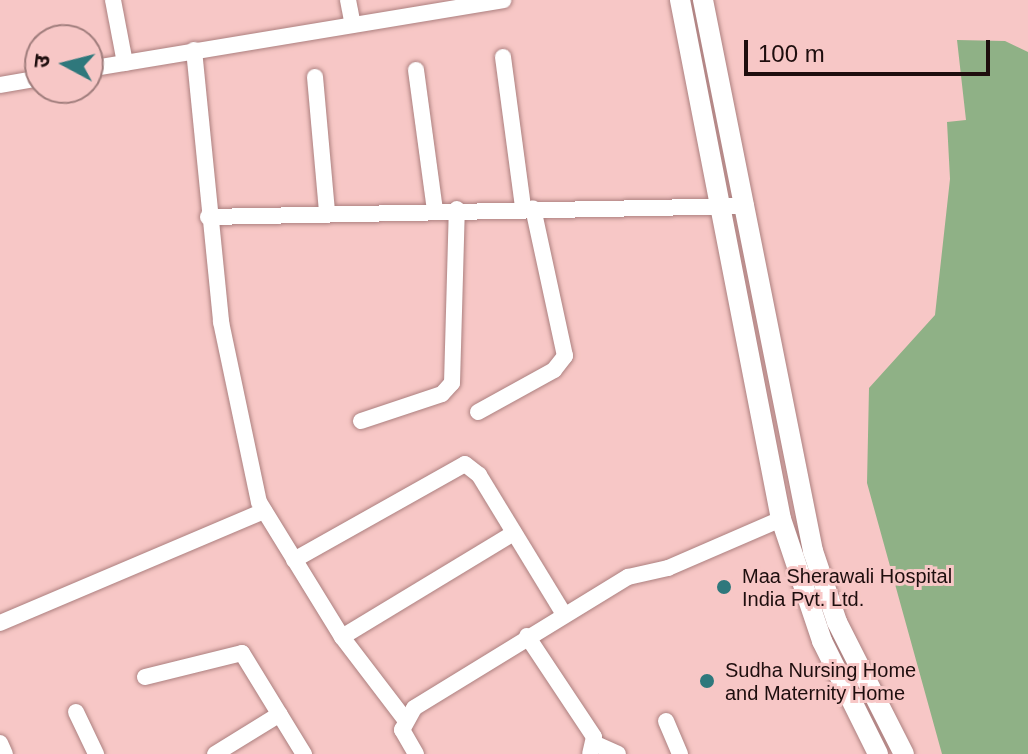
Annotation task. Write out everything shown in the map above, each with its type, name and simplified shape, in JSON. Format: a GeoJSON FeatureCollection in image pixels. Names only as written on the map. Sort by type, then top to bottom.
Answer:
{"type":"FeatureCollection","features":[{"type":"Feature","properties":{"kind":"main road"},"geometry":{"type":"LineString","coordinates":[[680,0],[781,519],[822,641],[878,754]]}},
{"type":"Feature","properties":{"kind":"main road"},"geometry":{"type":"LineString","coordinates":[[703,0],[813,551],[837,622],[904,754]]}},
{"type":"Feature","properties":{"kind":"street"},"geometry":{"type":"LineString","coordinates":[[113,0],[125,63]]}},
{"type":"Feature","properties":{"kind":"street"},"geometry":{"type":"LineString","coordinates":[[348,0],[353,25]]}},
{"type":"Feature","properties":{"kind":"street"},"geometry":{"type":"LineString","coordinates":[[104,66],[503,0]]}},
{"type":"Feature","properties":{"kind":"street"},"geometry":{"type":"LineString","coordinates":[[194,50],[208,217],[221,322],[264,511],[342,637],[404,718],[416,754]]}},
{"type":"Feature","properties":{"kind":"street"},"geometry":{"type":"LineString","coordinates":[[478,412],[554,370],[565,356],[528,208],[503,57]]}},
{"type":"Feature","properties":{"kind":"street"},"geometry":{"type":"LineString","coordinates":[[416,70],[435,210]]}},
{"type":"Feature","properties":{"kind":"street"},"geometry":{"type":"LineString","coordinates":[[315,77],[327,212]]}},
{"type":"Feature","properties":{"kind":"street"},"geometry":{"type":"LineString","coordinates":[[0,85],[24,81]]}},
{"type":"Feature","properties":{"kind":"street"},"geometry":{"type":"LineString","coordinates":[[208,217],[457,209],[723,209],[746,206]]}},
{"type":"Feature","properties":{"kind":"street"},"geometry":{"type":"LineString","coordinates":[[361,421],[442,394],[452,383],[457,209]]}},
{"type":"Feature","properties":{"kind":"street"},"geometry":{"type":"LineString","coordinates":[[294,560],[465,464],[514,533],[564,614]]}},
{"type":"Feature","properties":{"kind":"street"},"geometry":{"type":"LineString","coordinates":[[0,623],[264,511]]}},
{"type":"Feature","properties":{"kind":"street"},"geometry":{"type":"LineString","coordinates":[[404,718],[527,636],[628,577],[668,568],[781,519]]}},
{"type":"Feature","properties":{"kind":"street"},"geometry":{"type":"LineString","coordinates":[[342,637],[514,533]]}},
{"type":"Feature","properties":{"kind":"street"},"geometry":{"type":"LineString","coordinates":[[527,636],[593,749],[618,754]]}},
{"type":"Feature","properties":{"kind":"street"},"geometry":{"type":"LineString","coordinates":[[145,677],[242,653],[304,754]]}},
{"type":"Feature","properties":{"kind":"street"},"geometry":{"type":"LineString","coordinates":[[76,712],[96,754]]}},
{"type":"Feature","properties":{"kind":"street"},"geometry":{"type":"LineString","coordinates":[[215,754],[280,714]]}},
{"type":"Feature","properties":{"kind":"street"},"geometry":{"type":"LineString","coordinates":[[666,721],[680,754]]}},
{"type":"Feature","properties":{"kind":"street"},"geometry":{"type":"LineString","coordinates":[[0,743],[5,754]]}},
{"type":"Feature","properties":{"kind":"green space"},"geometry":{"type":"Polygon","coordinates":[[[957,40],[1005,41],[1028,52],[1028,754],[942,754],[867,483],[869,388],[935,315],[950,179],[947,122],[966,120],[957,40]]]}},
{"type":"Feature","properties":{"kind":"place","name":"Maa Sherawali Hospital India Pvt. Ltd."},"geometry":{"type":"Point","coordinates":[724,587]}},
{"type":"Feature","properties":{"kind":"place","name":"Sudha Nursing Home and Maternity Home"},"geometry":{"type":"Point","coordinates":[707,681]}}]}
